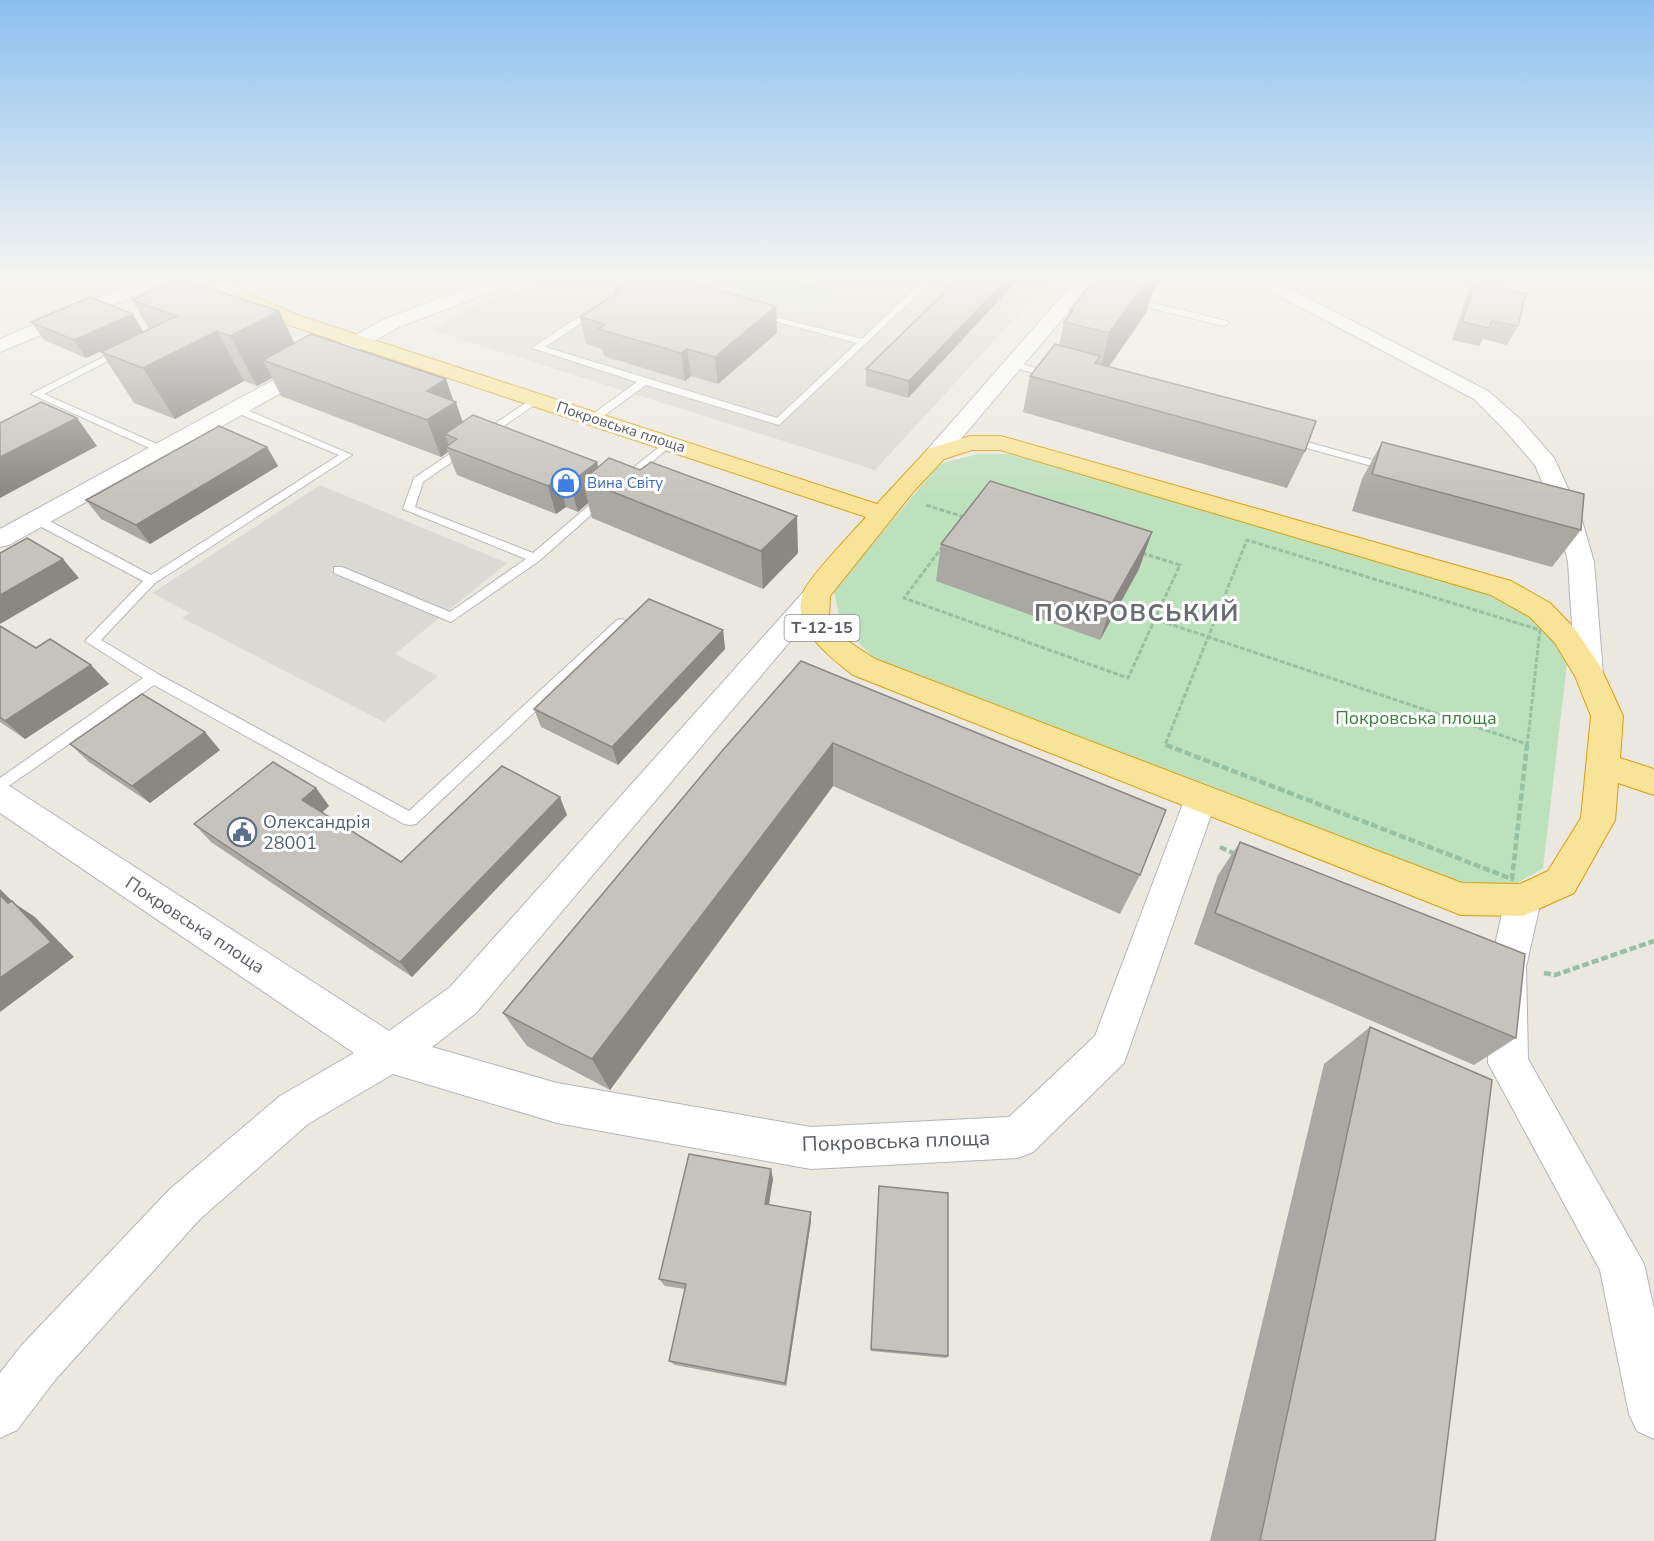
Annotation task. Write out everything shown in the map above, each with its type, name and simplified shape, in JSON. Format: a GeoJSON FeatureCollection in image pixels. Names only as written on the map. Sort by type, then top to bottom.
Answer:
{"type":"FeatureCollection","features":[{"type":"Feature","properties":{"kind":"highway","name":"Покровська площа"},"geometry":{"type":"LineString","coordinates":[[395,352],[882,514]]}},
{"type":"Feature","properties":{"kind":"highway","name":"Т-12-15"},"geometry":{"type":"LineString","coordinates":[[970,443],[1001,443],[1501,588],[1540,610],[1565,636],[1589,674],[1607,716],[1598,820],[1561,882],[1523,900],[1461,899],[864,667],[836,647],[815,618],[816,594],[882,514],[936,454],[970,443]]}},
{"type":"Feature","properties":{"kind":"highway"},"geometry":{"type":"LineString","coordinates":[[1603,765],[1654,782]]}},
{"type":"Feature","properties":{"kind":"street"},"geometry":{"type":"LineString","coordinates":[[0,539],[338,352]]}},
{"type":"Feature","properties":{"kind":"street"},"geometry":{"type":"LineString","coordinates":[[936,454],[1026,352]]}},
{"type":"Feature","properties":{"kind":"street"},"geometry":{"type":"LineString","coordinates":[[1397,352],[1481,395],[1512,424],[1546,463],[1581,562],[1589,674]]}},
{"type":"Feature","properties":{"kind":"street"},"geometry":{"type":"LineString","coordinates":[[0,1413],[38,1363],[185,1204],[294,1110],[390,1054],[463,1000],[816,594]]}},
{"type":"Feature","properties":{"kind":"street","name":"Покровська площа"},"geometry":{"type":"LineString","coordinates":[[0,796],[390,1054],[557,1103],[811,1148],[1018,1137],[1110,1049],[1201,798]]}},
{"type":"Feature","properties":{"kind":"street"},"geometry":{"type":"LineString","coordinates":[[1523,900],[1508,967],[1508,1063],[1620,1264],[1654,1414]]}},
{"type":"Feature","properties":{"kind":"lane"},"geometry":{"type":"LineString","coordinates":[[120,352],[36,394],[162,450]]}},
{"type":"Feature","properties":{"kind":"lane"},"geometry":{"type":"LineString","coordinates":[[550,352],[778,422],[852,352]]}},
{"type":"Feature","properties":{"kind":"lane"},"geometry":{"type":"LineString","coordinates":[[1014,365],[1071,380]]}},
{"type":"Feature","properties":{"kind":"lane"},"geometry":{"type":"LineString","coordinates":[[594,418],[645,381]]}},
{"type":"Feature","properties":{"kind":"lane"},"geometry":{"type":"LineString","coordinates":[[536,399],[418,480],[409,509],[536,558]]}},
{"type":"Feature","properties":{"kind":"lane"},"geometry":{"type":"LineString","coordinates":[[236,409],[347,455],[151,580],[92,641],[153,678],[411,819],[622,623]]}},
{"type":"Feature","properties":{"kind":"lane"},"geometry":{"type":"LineString","coordinates":[[1275,436],[1399,470]]}},
{"type":"Feature","properties":{"kind":"lane"},"geometry":{"type":"LineString","coordinates":[[338,570],[451,618],[536,558],[668,443]]}},
{"type":"Feature","properties":{"kind":"lane"},"geometry":{"type":"LineString","coordinates":[[36,519],[151,580]]}},
{"type":"Feature","properties":{"kind":"lane"},"geometry":{"type":"LineString","coordinates":[[0,786],[153,678]]}},
{"type":"Feature","properties":{"kind":"path"},"geometry":{"type":"LineString","coordinates":[[919,503],[964,517]]}},
{"type":"Feature","properties":{"kind":"path"},"geometry":{"type":"LineString","coordinates":[[957,526],[970,509]]}},
{"type":"Feature","properties":{"kind":"path"},"geometry":{"type":"LineString","coordinates":[[1247,540],[1540,630],[1527,744],[1512,879],[1165,745],[1247,540]]}},
{"type":"Feature","properties":{"kind":"path"},"geometry":{"type":"LineString","coordinates":[[944,544],[904,598],[1128,678],[1180,565],[1135,551]]}},
{"type":"Feature","properties":{"kind":"path"},"geometry":{"type":"LineString","coordinates":[[1155,619],[1527,744]]}},
{"type":"Feature","properties":{"kind":"shaded area"},"geometry":{"type":"Polygon","coordinates":[[[501,352],[984,352],[875,470],[501,352]]]}},
{"type":"Feature","properties":{"kind":"shaded area"},"geometry":{"type":"Polygon","coordinates":[[[320,485],[507,563],[395,654],[438,676],[384,722],[182,618],[190,613],[152,593],[320,485]]]}},
{"type":"Feature","properties":{"kind":"green space","name":"Покровська площа"},"geometry":{"type":"Polygon","coordinates":[[[977,454],[1014,454],[1494,593],[1547,630],[1567,664],[1543,868],[1509,888],[1444,880],[873,657],[841,625],[834,590],[940,464],[977,454]]]}},
{"type":"Feature","properties":{"kind":"building"},"geometry":{"type":"Polygon","coordinates":[[[101,352],[175,352],[143,368],[101,352]]]}},
{"type":"Feature","properties":{"kind":"building"},"geometry":{"type":"Polygon","coordinates":[[[278,352],[365,352],[446,379],[427,391],[456,402],[427,420],[263,360],[278,352]]]}},
{"type":"Feature","properties":{"kind":"building"},"geometry":{"type":"Polygon","coordinates":[[[697,352],[721,352],[715,357],[697,352]]]}},
{"type":"Feature","properties":{"kind":"building"},"geometry":{"type":"Polygon","coordinates":[[[883,352],[937,352],[909,381],[866,369],[883,352]]]}},
{"type":"Feature","properties":{"kind":"building"},"geometry":{"type":"Polygon","coordinates":[[[1049,352],[1085,352],[1100,356],[1095,363],[1316,421],[1305,451],[1030,376],[1049,352]]]}},
{"type":"Feature","properties":{"kind":"building"},"geometry":{"type":"Polygon","coordinates":[[[41,402],[77,418],[0,457],[0,423],[41,402]]]}},
{"type":"Feature","properties":{"kind":"building"},"geometry":{"type":"Polygon","coordinates":[[[473,415],[597,462],[570,483],[558,478],[548,486],[446,447],[457,439],[445,434],[473,415]]]}},
{"type":"Feature","properties":{"kind":"building"},"geometry":{"type":"Polygon","coordinates":[[[219,426],[267,447],[136,525],[86,500],[219,426]]]}},
{"type":"Feature","properties":{"kind":"building"},"geometry":{"type":"Polygon","coordinates":[[[1382,442],[1584,494],[1581,530],[1372,474],[1382,442]]]}},
{"type":"Feature","properties":{"kind":"building"},"geometry":{"type":"Polygon","coordinates":[[[609,458],[640,470],[651,462],[797,516],[761,551],[583,480],[609,458]]]}},
{"type":"Feature","properties":{"kind":"building"},"geometry":{"type":"Polygon","coordinates":[[[990,481],[1152,532],[1112,603],[941,544],[990,481]]]}},
{"type":"Feature","properties":{"kind":"building"},"geometry":{"type":"Polygon","coordinates":[[[27,538],[63,559],[0,595],[0,553],[27,538]]]}},
{"type":"Feature","properties":{"kind":"building"},"geometry":{"type":"Polygon","coordinates":[[[649,599],[723,630],[612,747],[534,709],[649,599]]]}},
{"type":"Feature","properties":{"kind":"building"},"geometry":{"type":"Polygon","coordinates":[[[0,626],[36,648],[50,639],[91,665],[5,721],[0,717],[0,626]]]}},
{"type":"Feature","properties":{"kind":"building"},"geometry":{"type":"Polygon","coordinates":[[[801,661],[1166,810],[1140,875],[833,743],[592,1059],[503,1013],[722,751],[801,661]]]}},
{"type":"Feature","properties":{"kind":"building"},"geometry":{"type":"Polygon","coordinates":[[[142,694],[205,732],[132,786],[70,744],[142,694]]]}},
{"type":"Feature","properties":{"kind":"building"},"geometry":{"type":"Polygon","coordinates":[[[273,762],[316,788],[302,800],[401,862],[502,766],[560,797],[400,962],[194,824],[273,762]]]}},
{"type":"Feature","properties":{"kind":"building"},"geometry":{"type":"Polygon","coordinates":[[[1240,842],[1525,954],[1516,1038],[1215,913],[1240,842]]]}},
{"type":"Feature","properties":{"kind":"building"},"geometry":{"type":"Polygon","coordinates":[[[0,895],[8,903],[12,901],[51,942],[0,978],[0,895]]]}},
{"type":"Feature","properties":{"kind":"building"},"geometry":{"type":"Polygon","coordinates":[[[1370,1027],[1492,1080],[1435,1541],[1260,1541],[1370,1027]]]}},
{"type":"Feature","properties":{"kind":"building"},"geometry":{"type":"Polygon","coordinates":[[[689,1154],[771,1169],[765,1204],[811,1212],[785,1383],[669,1361],[686,1284],[659,1279],[689,1154]]]}},
{"type":"Feature","properties":{"kind":"building"},"geometry":{"type":"Polygon","coordinates":[[[879,1186],[948,1193],[948,1356],[871,1349],[879,1186]]]}},
{"type":"Feature","properties":{"kind":"place","name":"Вина Світу"},"geometry":{"type":"Point","coordinates":[566,483]}},
{"type":"Feature","properties":{"kind":"place","name":"Олександрія 28001"},"geometry":{"type":"Point","coordinates":[242,832]}},
{"type":"Feature","properties":{"kind":"district","name":"ПОКРОВСЬКИЙ"},"geometry":{"type":"Point","coordinates":[1137,613]}}]}
